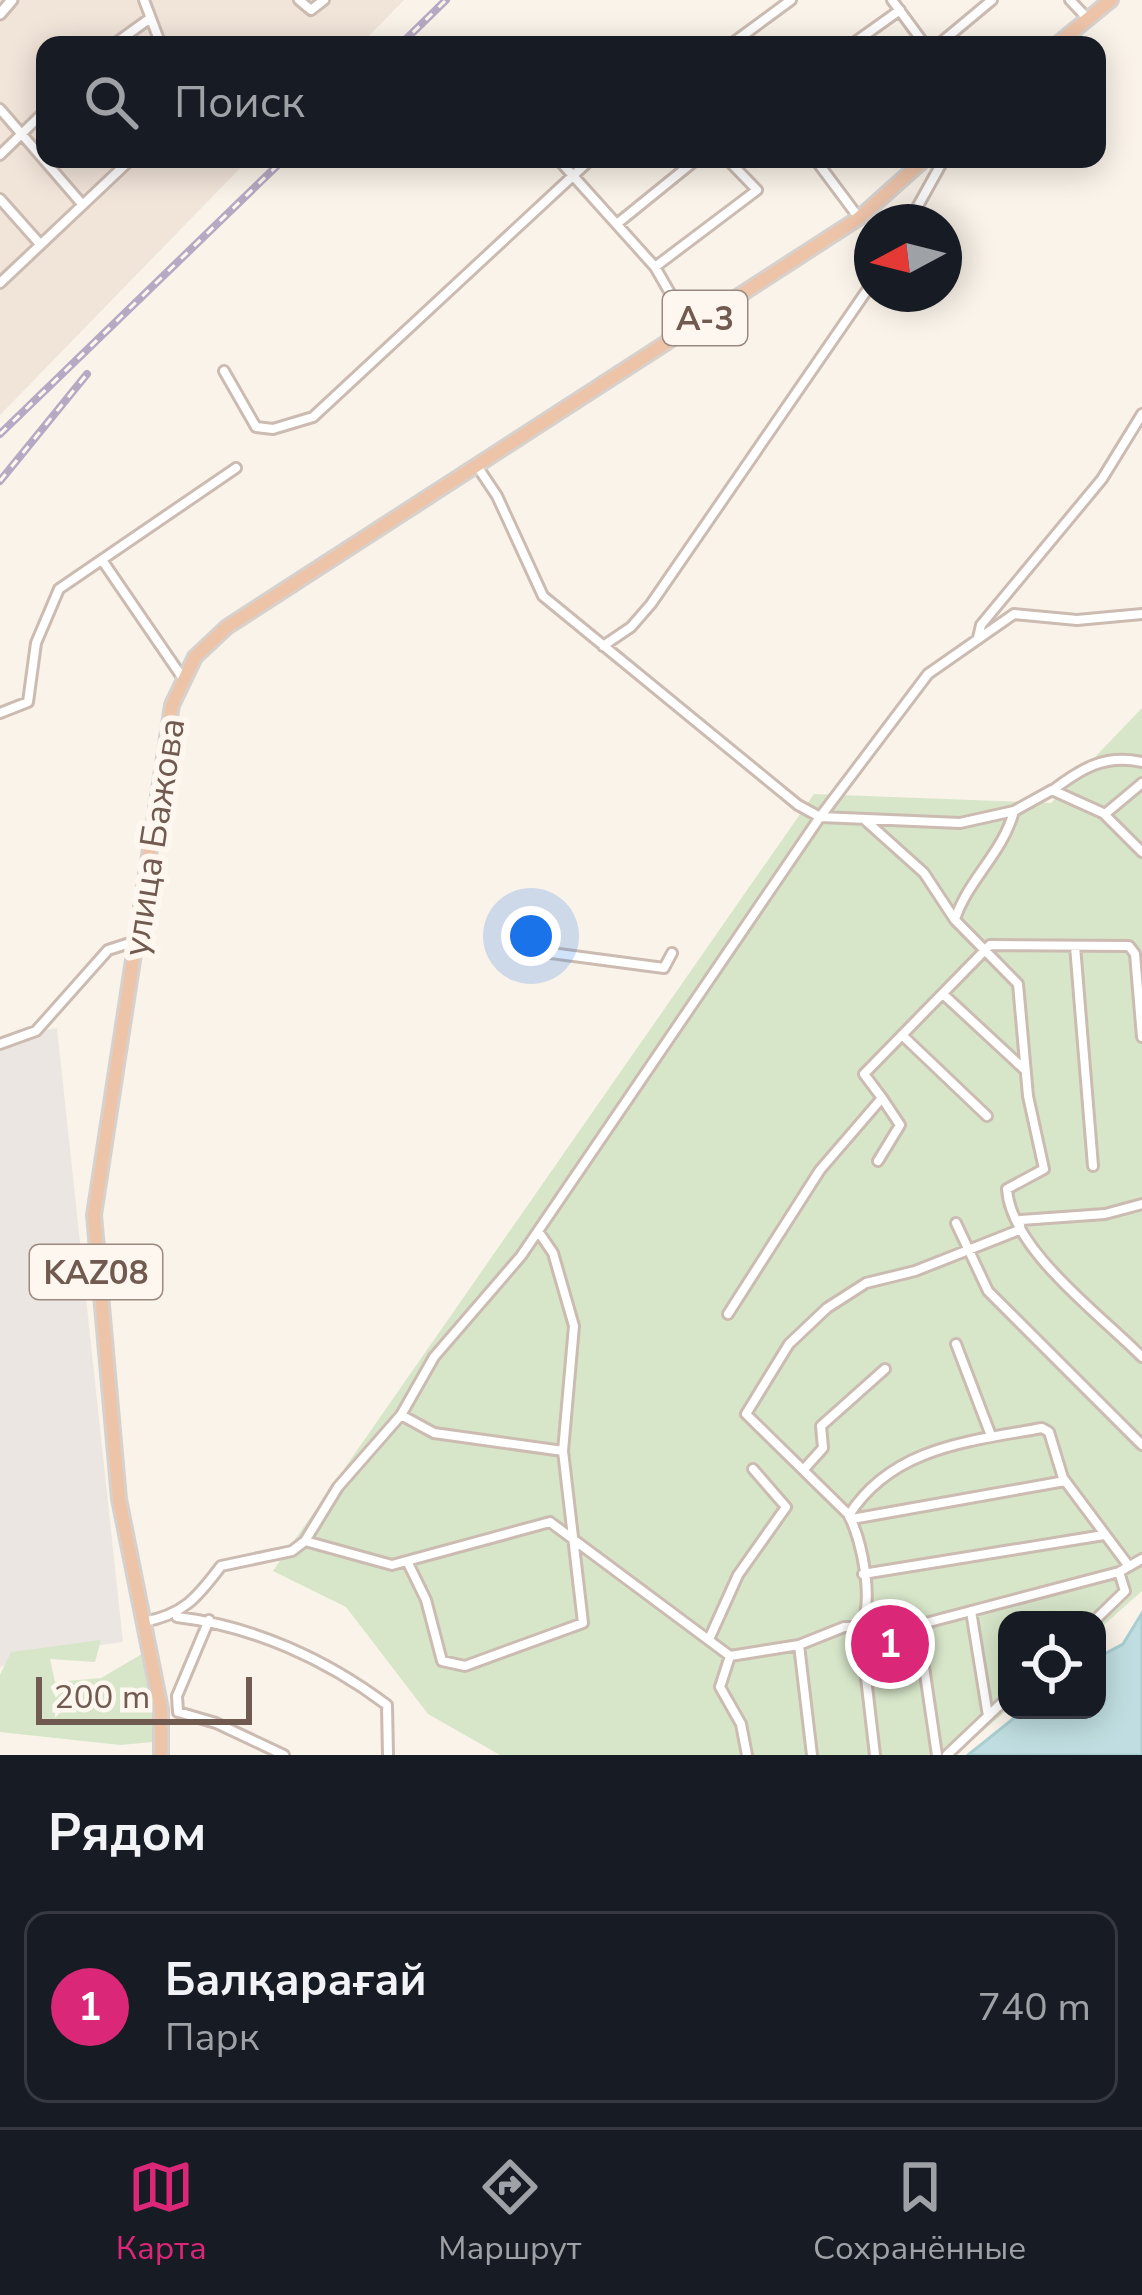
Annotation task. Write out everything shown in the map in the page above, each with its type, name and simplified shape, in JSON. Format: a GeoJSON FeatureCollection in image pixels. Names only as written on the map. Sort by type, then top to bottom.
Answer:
{"type":"FeatureCollection","features":[{"type":"Feature","properties":{"kind":"highway"},"geometry":{"type":"LineString","coordinates":[[1066,36],[1111,0]]}},
{"type":"Feature","properties":{"kind":"highway","name":"улица Бажова"},"geometry":{"type":"LineString","coordinates":[[875,204],[915,168]]}},
{"type":"Feature","properties":{"kind":"highway","name":"улица Бажова"},"geometry":{"type":"LineString","coordinates":[[160,1755],[161,1709],[119,1498],[94,1242],[172,705],[182,677],[227,627],[854,221]]}},
{"type":"Feature","properties":{"kind":"street"},"geometry":{"type":"LineString","coordinates":[[0,14],[12,0]]}},
{"type":"Feature","properties":{"kind":"street"},"geometry":{"type":"LineString","coordinates":[[144,0],[157,36]]}},
{"type":"Feature","properties":{"kind":"street"},"geometry":{"type":"LineString","coordinates":[[299,0],[311,10],[323,0]]}},
{"type":"Feature","properties":{"kind":"street"},"geometry":{"type":"LineString","coordinates":[[742,36],[791,0]]}},
{"type":"Feature","properties":{"kind":"street"},"geometry":{"type":"LineString","coordinates":[[892,0],[919,36]]}},
{"type":"Feature","properties":{"kind":"street"},"geometry":{"type":"LineString","coordinates":[[973,0],[980,9]]}},
{"type":"Feature","properties":{"kind":"street"},"geometry":{"type":"LineString","coordinates":[[948,36],[992,0]]}},
{"type":"Feature","properties":{"kind":"street"},"geometry":{"type":"LineString","coordinates":[[1070,0],[1087,18]]}},
{"type":"Feature","properties":{"kind":"street"},"geometry":{"type":"LineString","coordinates":[[864,36],[900,10]]}},
{"type":"Feature","properties":{"kind":"street"},"geometry":{"type":"LineString","coordinates":[[125,36],[149,19]]}},
{"type":"Feature","properties":{"kind":"street"},"geometry":{"type":"LineString","coordinates":[[0,109],[36,150]]}},
{"type":"Feature","properties":{"kind":"street"},"geometry":{"type":"LineString","coordinates":[[0,155],[36,120]]}},
{"type":"Feature","properties":{"kind":"street"},"geometry":{"type":"LineString","coordinates":[[52,168],[82,204]]}},
{"type":"Feature","properties":{"kind":"street"},"geometry":{"type":"LineString","coordinates":[[0,283],[119,168]]}},
{"type":"Feature","properties":{"kind":"street"},"geometry":{"type":"LineString","coordinates":[[567,168],[655,268],[690,328]]}},
{"type":"Feature","properties":{"kind":"street"},"geometry":{"type":"LineString","coordinates":[[224,370],[256,427],[299,424],[313,417],[580,168]]}},
{"type":"Feature","properties":{"kind":"street"},"geometry":{"type":"LineString","coordinates":[[618,223],[686,168]]}},
{"type":"Feature","properties":{"kind":"street"},"geometry":{"type":"LineString","coordinates":[[655,268],[701,238],[757,190],[736,168]]}},
{"type":"Feature","properties":{"kind":"street"},"geometry":{"type":"LineString","coordinates":[[824,168],[854,211]]}},
{"type":"Feature","properties":{"kind":"street"},"geometry":{"type":"LineString","coordinates":[[919,204],[939,168]]}},
{"type":"Feature","properties":{"kind":"street"},"geometry":{"type":"LineString","coordinates":[[0,199],[40,244]]}},
{"type":"Feature","properties":{"kind":"street"},"geometry":{"type":"LineString","coordinates":[[602,646],[631,627],[651,604],[854,309]]}},
{"type":"Feature","properties":{"kind":"street"},"geometry":{"type":"LineString","coordinates":[[978,639],[981,625],[1122,452],[1142,414]]}},
{"type":"Feature","properties":{"kind":"street"},"geometry":{"type":"LineString","coordinates":[[477,466],[543,596],[820,817],[959,823],[1014,811],[1084,766],[1124,758],[1142,762]]}},
{"type":"Feature","properties":{"kind":"street"},"geometry":{"type":"LineString","coordinates":[[0,713],[28,702],[36,643],[59,589],[236,468]]}},
{"type":"Feature","properties":{"kind":"street"},"geometry":{"type":"LineString","coordinates":[[102,560],[182,677]]}},
{"type":"Feature","properties":{"kind":"street"},"geometry":{"type":"LineString","coordinates":[[175,1616],[195,1601],[221,1566],[292,1551],[304,1540],[338,1487],[401,1415],[434,1358],[538,1231],[820,817],[928,674],[1014,614],[1077,620],[1142,614]]}},
{"type":"Feature","properties":{"kind":"street"},"geometry":{"type":"LineString","coordinates":[[1105,814],[1142,783]]}},
{"type":"Feature","properties":{"kind":"street"},"geometry":{"type":"LineString","coordinates":[[1052,790],[1105,814],[1142,852]]}},
{"type":"Feature","properties":{"kind":"street"},"geometry":{"type":"LineString","coordinates":[[955,920],[967,891],[1009,831],[1014,811]]}},
{"type":"Feature","properties":{"kind":"street"},"geometry":{"type":"LineString","coordinates":[[863,819],[924,873],[955,920],[1020,991],[1025,1070],[1044,1169],[1007,1189],[1019,1230],[1142,1357]]}},
{"type":"Feature","properties":{"kind":"street"},"geometry":{"type":"LineString","coordinates":[[0,1044],[36,1031],[108,950],[137,940]]}},
{"type":"Feature","properties":{"kind":"street"},"geometry":{"type":"LineString","coordinates":[[878,1160],[900,1125],[864,1074],[984,949],[998,943],[1142,945]]}},
{"type":"Feature","properties":{"kind":"street"},"geometry":{"type":"LineString","coordinates":[[1076,946],[1093,1166]]}},
{"type":"Feature","properties":{"kind":"street"},"geometry":{"type":"LineString","coordinates":[[1129,946],[1135,954],[1142,1037]]}},
{"type":"Feature","properties":{"kind":"street"},"geometry":{"type":"LineString","coordinates":[[521,949],[664,968],[671,953]]}},
{"type":"Feature","properties":{"kind":"street"},"geometry":{"type":"LineString","coordinates":[[943,994],[1025,1070]]}},
{"type":"Feature","properties":{"kind":"street"},"geometry":{"type":"LineString","coordinates":[[902,1034],[987,1116]]}},
{"type":"Feature","properties":{"kind":"street"},"geometry":{"type":"LineString","coordinates":[[728,1314],[820,1170],[882,1098]]}},
{"type":"Feature","properties":{"kind":"street"},"geometry":{"type":"LineString","coordinates":[[1019,1230],[1021,1220],[1105,1214],[1142,1204]]}},
{"type":"Feature","properties":{"kind":"street"},"geometry":{"type":"LineString","coordinates":[[956,1222],[988,1291],[1142,1445]]}},
{"type":"Feature","properties":{"kind":"street"},"geometry":{"type":"LineString","coordinates":[[874,1755],[860,1626],[866,1609],[863,1574],[850,1517],[746,1414],[790,1344],[826,1307],[866,1283],[915,1271],[1019,1230]]}},
{"type":"Feature","properties":{"kind":"street"},"geometry":{"type":"LineString","coordinates":[[408,1563],[426,1600],[442,1661],[465,1666],[583,1623],[563,1451],[574,1326],[553,1253],[538,1231]]}},
{"type":"Feature","properties":{"kind":"street"},"geometry":{"type":"LineString","coordinates":[[956,1343],[990,1433]]}},
{"type":"Feature","properties":{"kind":"street"},"geometry":{"type":"LineString","coordinates":[[805,1468],[823,1448],[821,1426],[885,1370]]}},
{"type":"Feature","properties":{"kind":"street"},"geometry":{"type":"LineString","coordinates":[[401,1415],[434,1433],[563,1451]]}},
{"type":"Feature","properties":{"kind":"street"},"geometry":{"type":"LineString","coordinates":[[850,1517],[901,1468],[939,1448],[990,1433],[1042,1428],[1049,1432],[1065,1481],[1128,1564]]}},
{"type":"Feature","properties":{"kind":"street"},"geometry":{"type":"LineString","coordinates":[[710,1637],[738,1575],[786,1508],[753,1469]]}},
{"type":"Feature","properties":{"kind":"street"},"geometry":{"type":"LineString","coordinates":[[850,1517],[1065,1481]]}},
{"type":"Feature","properties":{"kind":"street"},"geometry":{"type":"LineString","coordinates":[[304,1540],[392,1565],[550,1522],[730,1655]]}},
{"type":"Feature","properties":{"kind":"street"},"geometry":{"type":"LineString","coordinates":[[863,1574],[1104,1535]]}},
{"type":"Feature","properties":{"kind":"street"},"geometry":{"type":"LineString","coordinates":[[730,1655],[799,1645],[860,1626],[918,1625],[1119,1572],[1142,1559]]}},
{"type":"Feature","properties":{"kind":"street"},"geometry":{"type":"LineString","coordinates":[[1104,1611],[1125,1591],[1119,1572]]}},
{"type":"Feature","properties":{"kind":"street"},"geometry":{"type":"LineString","coordinates":[[971,1611],[988,1716]]}},
{"type":"Feature","properties":{"kind":"street"},"geometry":{"type":"LineString","coordinates":[[142,1622],[175,1616],[270,1639],[387,1705],[391,1722],[388,1755]]}},
{"type":"Feature","properties":{"kind":"street"},"geometry":{"type":"LineString","coordinates":[[209,1621],[177,1696],[178,1712],[216,1723],[284,1755]]}},
{"type":"Feature","properties":{"kind":"street"},"geometry":{"type":"LineString","coordinates":[[918,1625],[937,1755]]}},
{"type":"Feature","properties":{"kind":"street"},"geometry":{"type":"LineString","coordinates":[[799,1645],[812,1755]]}},
{"type":"Feature","properties":{"kind":"street"},"geometry":{"type":"LineString","coordinates":[[730,1655],[721,1688],[741,1724],[747,1755]]}},
{"type":"Feature","properties":{"kind":"street"},"geometry":{"type":"LineString","coordinates":[[947,1755],[998,1707]]}},
{"type":"Feature","properties":{"kind":"shaded area"},"geometry":{"type":"Polygon","coordinates":[[[0,0],[404,0],[369,36],[36,36],[36,168],[240,168],[0,415],[0,0]]]}},
{"type":"Feature","properties":{"kind":"shaded area"},"geometry":{"type":"Polygon","coordinates":[[[57,1028],[123,1642],[49,1652],[0,1667],[0,1039],[57,1028]]]}},
{"type":"Feature","properties":{"kind":"green space"},"geometry":{"type":"Polygon","coordinates":[[[1142,708],[1142,1591],[1106,1623],[1106,1611],[998,1611],[998,1718],[955,1755],[500,1755],[428,1714],[346,1607],[273,1571],[814,794],[1051,803],[1142,708]]]}},
{"type":"Feature","properties":{"kind":"green space"},"geometry":{"type":"Polygon","coordinates":[[[101,1640],[95,1662],[50,1659],[55,1682],[101,1678],[142,1654],[152,1690],[154,1742],[120,1745],[0,1732],[0,1675],[11,1652],[101,1640]]]}},
{"type":"Feature","properties":{"kind":"water"},"geometry":{"type":"Polygon","coordinates":[[[1142,1613],[1142,1755],[968,1755],[1013,1719],[1106,1719],[1106,1653],[1123,1644],[1142,1613]]]}},
{"type":"Feature","properties":{"kind":"railway"},"geometry":{"type":"LineString","coordinates":[[409,36],[446,0]]}},
{"type":"Feature","properties":{"kind":"railway"},"geometry":{"type":"LineString","coordinates":[[0,434],[275,168]]}},
{"type":"Feature","properties":{"kind":"railway"},"geometry":{"type":"LineString","coordinates":[[0,481],[87,374]]}},
{"type":"Feature","properties":{"kind":"place","name":"Балқарағай"},"geometry":{"type":"Point","coordinates":[890,1644]}}]}
